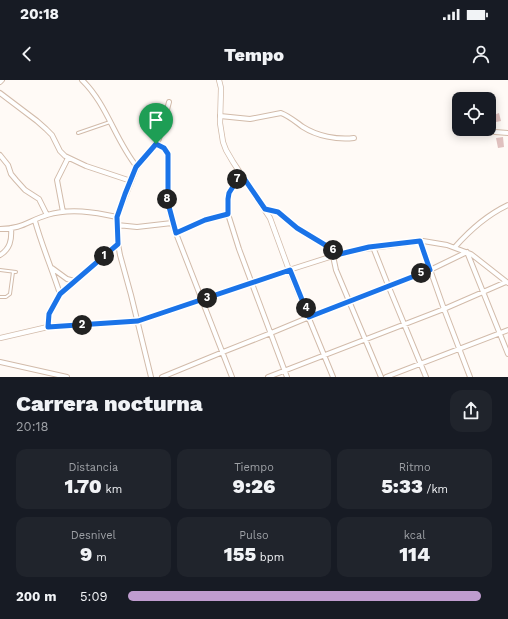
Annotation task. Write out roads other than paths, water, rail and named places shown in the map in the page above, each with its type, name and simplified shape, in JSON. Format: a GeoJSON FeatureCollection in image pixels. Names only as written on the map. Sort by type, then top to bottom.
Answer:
{"type":"FeatureCollection","features":[{"type":"Feature","properties":{"kind":"street"},"geometry":{"type":"LineString","coordinates":[[82,80],[93,94],[136,167]]}},
{"type":"Feature","properties":{"kind":"street"},"geometry":{"type":"LineString","coordinates":[[219,80],[221,88],[220,116],[222,142],[272,222],[333,377]]}},
{"type":"Feature","properties":{"kind":"street"},"geometry":{"type":"LineString","coordinates":[[0,93],[42,125],[52,135],[60,151],[65,156],[86,166],[131,181]]}},
{"type":"Feature","properties":{"kind":"street"},"geometry":{"type":"LineString","coordinates":[[151,377],[118,244],[117,217],[136,167],[156,144],[162,132],[169,102]]}},
{"type":"Feature","properties":{"kind":"street"},"geometry":{"type":"LineString","coordinates":[[220,116],[250,120],[281,114],[311,132],[330,137],[346,139],[354,138]]}},
{"type":"Feature","properties":{"kind":"street"},"geometry":{"type":"LineString","coordinates":[[496,132],[508,133]]}},
{"type":"Feature","properties":{"kind":"street"},"geometry":{"type":"LineString","coordinates":[[156,144],[164,148],[168,154],[167,194],[172,223],[203,299],[232,377]]}},
{"type":"Feature","properties":{"kind":"street"},"geometry":{"type":"LineString","coordinates":[[0,155],[8,165],[16,180],[25,190],[39,199],[47,215]]}},
{"type":"Feature","properties":{"kind":"street"},"geometry":{"type":"LineString","coordinates":[[63,212],[56,180],[68,158]]}},
{"type":"Feature","properties":{"kind":"street"},"geometry":{"type":"LineString","coordinates":[[241,174],[229,193],[228,214],[239,249],[287,377]]}},
{"type":"Feature","properties":{"kind":"street"},"geometry":{"type":"LineString","coordinates":[[455,247],[485,219],[508,205]]}},
{"type":"Feature","properties":{"kind":"street"},"geometry":{"type":"LineString","coordinates":[[265,209],[278,212],[297,228],[340,254]]}},
{"type":"Feature","properties":{"kind":"street"},"geometry":{"type":"LineString","coordinates":[[0,228],[16,228],[47,215],[63,212],[78,211],[117,217]]}},
{"type":"Feature","properties":{"kind":"street"},"geometry":{"type":"LineString","coordinates":[[176,233],[205,220],[228,214]]}},
{"type":"Feature","properties":{"kind":"street"},"geometry":{"type":"LineString","coordinates":[[35,220],[43,249],[52,268],[60,294]]}},
{"type":"Feature","properties":{"kind":"street"},"geometry":{"type":"LineString","coordinates":[[117,225],[137,227],[172,223]]}},
{"type":"Feature","properties":{"kind":"street"},"geometry":{"type":"LineString","coordinates":[[0,255],[6,252],[10,246],[12,228]]}},
{"type":"Feature","properties":{"kind":"street"},"geometry":{"type":"LineString","coordinates":[[420,241],[470,377]]}},
{"type":"Feature","properties":{"kind":"street"},"geometry":{"type":"LineString","coordinates":[[0,338],[48,327],[138,321],[340,254],[374,247],[420,241],[455,247],[467,252],[486,264],[507,282],[444,309],[268,377]]}},
{"type":"Feature","properties":{"kind":"street"},"geometry":{"type":"LineString","coordinates":[[48,327],[49,314],[60,294],[118,244]]}},
{"type":"Feature","properties":{"kind":"street"},"geometry":{"type":"LineString","coordinates":[[374,247],[388,286],[426,377]]}},
{"type":"Feature","properties":{"kind":"street"},"geometry":{"type":"LineString","coordinates":[[162,377],[271,334],[348,301],[430,270],[467,252]]}},
{"type":"Feature","properties":{"kind":"street"},"geometry":{"type":"LineString","coordinates":[[467,252],[508,354]]}},
{"type":"Feature","properties":{"kind":"street"},"geometry":{"type":"LineString","coordinates":[[333,256],[336,270],[348,301],[381,377]]}},
{"type":"Feature","properties":{"kind":"street"},"geometry":{"type":"LineString","coordinates":[[52,268],[63,277],[74,281]]}},
{"type":"Feature","properties":{"kind":"street"},"geometry":{"type":"LineString","coordinates":[[386,377],[508,330]]}},
{"type":"Feature","properties":{"kind":"street"},"geometry":{"type":"LineString","coordinates":[[0,362],[67,377]]}},
{"type":"Feature","properties":{"kind":"lane"},"geometry":{"type":"LineString","coordinates":[[78,133],[110,122]]}},
{"type":"Feature","properties":{"kind":"lane"},"geometry":{"type":"LineString","coordinates":[[0,270],[16,272]]}},
{"type":"Feature","properties":{"kind":"lane"},"geometry":{"type":"LineString","coordinates":[[0,297],[6,297],[10,294],[12,272]]}}]}
